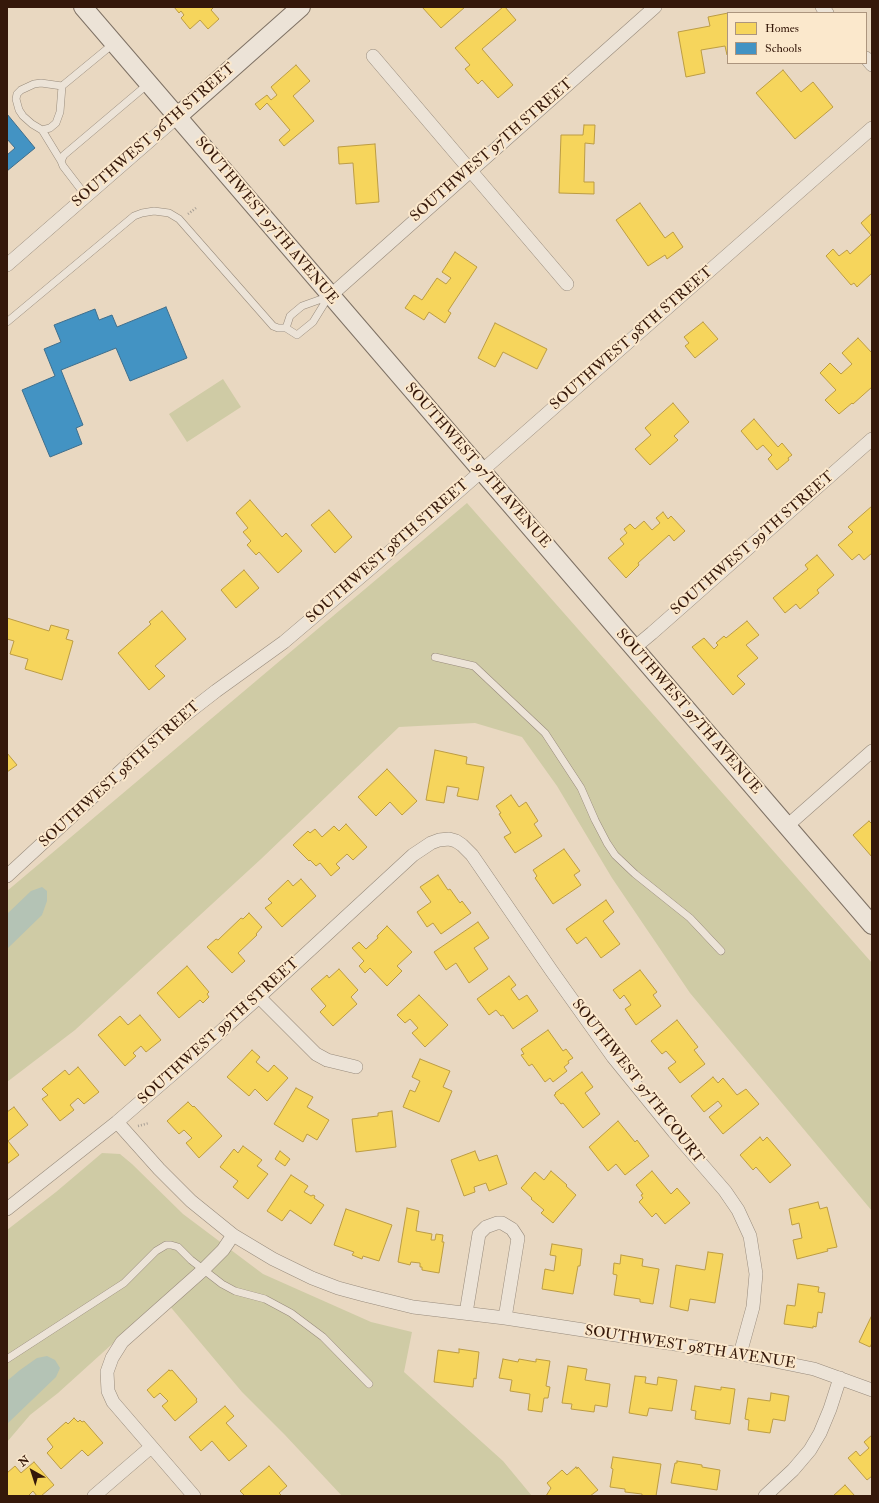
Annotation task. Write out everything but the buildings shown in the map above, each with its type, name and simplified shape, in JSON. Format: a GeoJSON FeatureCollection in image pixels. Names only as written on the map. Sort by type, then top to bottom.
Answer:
{"type":"FeatureCollection","features":[{"type":"Feature","properties":{"kind":"street","name":"SOUTHWEST 97TH AVENUE"},"geometry":{"type":"LineString","coordinates":[[83,7],[872,925]]}},
{"type":"Feature","properties":{"kind":"street","name":"SOUTHWEST 96TH STREET"},"geometry":{"type":"LineString","coordinates":[[7,265],[301,7]]}},
{"type":"Feature","properties":{"kind":"street","name":"SOUTHWEST 97TH STREET"},"geometry":{"type":"LineString","coordinates":[[330,296],[655,7]]}},
{"type":"Feature","properties":{"kind":"street"},"geometry":{"type":"LineString","coordinates":[[374,56],[567,284]]}},
{"type":"Feature","properties":{"kind":"street","name":"SOUTHWEST 98TH STREET"},"geometry":{"type":"LineString","coordinates":[[7,876],[162,734],[216,691],[284,642],[377,563],[872,128]]}},
{"type":"Feature","properties":{"kind":"street","name":"SOUTHWEST 99TH STREET"},"geometry":{"type":"LineString","coordinates":[[634,648],[872,439]]}},
{"type":"Feature","properties":{"kind":"street"},"geometry":{"type":"LineString","coordinates":[[787,826],[872,751]]}},
{"type":"Feature","properties":{"kind":"street","name":"SOUTHWEST 97TH COURT"},"geometry":{"type":"LineString","coordinates":[[424,848],[439,840],[449,839],[456,841],[468,849],[551,970],[613,1056],[674,1132],[730,1197],[748,1229],[752,1244],[755,1269],[755,1290],[740,1354]]}},
{"type":"Feature","properties":{"kind":"street","name":"SOUTHWEST 99TH STREET"},"geometry":{"type":"LineString","coordinates":[[7,1209],[117,1122],[259,997],[413,855],[424,848]]}},
{"type":"Feature","properties":{"kind":"street"},"geometry":{"type":"LineString","coordinates":[[259,997],[316,1054],[327,1060],[356,1067]]}},
{"type":"Feature","properties":{"kind":"street","name":"SOUTHWEST 98TH AVENUE"},"geometry":{"type":"LineString","coordinates":[[117,1122],[159,1169],[191,1201],[234,1235],[272,1259],[312,1278],[338,1288],[413,1307],[505,1318],[740,1354],[814,1369],[872,1390]]}},
{"type":"Feature","properties":{"kind":"street"},"geometry":{"type":"LineString","coordinates":[[466,1313],[480,1234],[486,1227],[497,1223],[502,1223],[512,1229],[518,1238],[505,1318]]}},
{"type":"Feature","properties":{"kind":"street"},"geometry":{"type":"LineString","coordinates":[[194,1496],[110,1397],[106,1377],[112,1358],[123,1340],[203,1270],[223,1250],[234,1235]]}},
{"type":"Feature","properties":{"kind":"street"},"geometry":{"type":"LineString","coordinates":[[765,1496],[810,1450],[820,1433],[830,1409],[840,1378]]}},
{"type":"Feature","properties":{"kind":"street"},"geometry":{"type":"LineString","coordinates":[[94,1496],[151,1447]]}},
{"type":"Feature","properties":{"kind":"lane"},"geometry":{"type":"LineString","coordinates":[[42,130],[50,128],[56,123],[60,112],[62,86],[114,44]]}},
{"type":"Feature","properties":{"kind":"lane"},"geometry":{"type":"LineString","coordinates":[[62,86],[42,83],[34,84],[21,90],[17,94],[16,103],[23,116],[42,130],[62,164],[86,196]]}},
{"type":"Feature","properties":{"kind":"lane"},"geometry":{"type":"LineString","coordinates":[[62,164],[64,155],[148,84]]}},
{"type":"Feature","properties":{"kind":"lane"},"geometry":{"type":"LineString","coordinates":[[7,322],[134,216],[154,211],[169,213],[179,219],[268,322],[278,328],[286,328],[297,335],[313,322],[330,296]]}},
{"type":"Feature","properties":{"kind":"lane"},"geometry":{"type":"LineString","coordinates":[[286,328],[290,316],[302,306],[330,296]]}},
{"type":"Feature","properties":{"kind":"lane"},"geometry":{"type":"LineString","coordinates":[[435,657],[474,666],[545,733],[581,788],[607,843],[619,859],[635,874],[684,913],[721,951]]}},
{"type":"Feature","properties":{"kind":"lane"},"geometry":{"type":"LineString","coordinates":[[7,1359],[124,1283],[156,1251],[166,1246],[175,1246],[222,1284],[235,1291],[265,1299],[291,1313],[323,1338],[369,1384]]}},
{"type":"Feature","properties":{"kind":"path"},"geometry":{"type":"LineString","coordinates":[[187,215],[196,208]]}},
{"type":"Feature","properties":{"kind":"path"},"geometry":{"type":"LineString","coordinates":[[141,1124],[149,1123]]}},
{"type":"Feature","properties":{"kind":"shaded area"},"geometry":{"type":"Polygon","coordinates":[[[223,379],[241,407],[187,442],[169,414],[223,379]]]}},
{"type":"Feature","properties":{"kind":"shaded area"},"geometry":{"type":"Polygon","coordinates":[[[467,503],[872,963],[872,1211],[690,993],[612,878],[557,786],[522,737],[475,723],[399,727],[261,859],[75,1030],[7,1082],[7,891],[467,503]]]}},
{"type":"Feature","properties":{"kind":"shaded area"},"geometry":{"type":"Polygon","coordinates":[[[42,887],[47,891],[47,901],[42,915],[7,949],[7,914],[31,891],[42,887]]]}},
{"type":"Feature","properties":{"kind":"shaded area"},"geometry":{"type":"Polygon","coordinates":[[[102,1153],[120,1154],[183,1214],[263,1274],[371,1322],[412,1332],[404,1372],[503,1461],[532,1496],[342,1496],[242,1392],[163,1298],[58,1393],[30,1415],[7,1442],[7,1230],[56,1192],[102,1153]]]}},
{"type":"Feature","properties":{"kind":"shaded area"},"geometry":{"type":"Polygon","coordinates":[[[47,1356],[55,1360],[60,1368],[56,1377],[7,1424],[7,1381],[37,1358],[47,1356]]]}}]}
